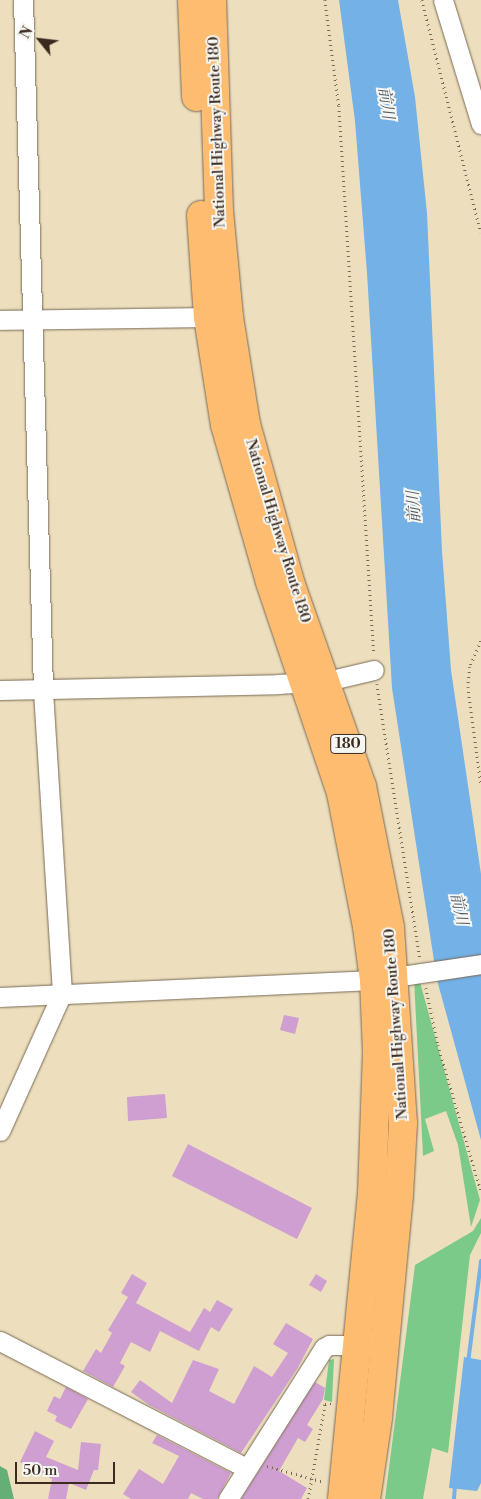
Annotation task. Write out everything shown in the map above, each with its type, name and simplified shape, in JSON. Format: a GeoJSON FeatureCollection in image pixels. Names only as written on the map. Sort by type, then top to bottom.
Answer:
{"type":"FeatureCollection","features":[{"type":"Feature","properties":{"kind":"highway","name":"National Highway Route 180"},"geometry":{"type":"LineString","coordinates":[[192,0],[225,425],[270,582],[315,681],[341,793],[367,927],[384,979],[402,1122],[385,1347],[366,1499]]}},
{"type":"Feature","properties":{"kind":"highway","name":"National Highway Route 180"},"geometry":{"type":"LineString","coordinates":[[212,0],[219,211],[218,317]]}},
{"type":"Feature","properties":{"kind":"highway","name":"National Highway Route 180"},"geometry":{"type":"LineString","coordinates":[[336,1491],[357,1344],[372,1192],[377,1051],[384,979]]}},
{"type":"Feature","properties":{"kind":"street"},"geometry":{"type":"LineString","coordinates":[[0,1131],[62,993],[43,689],[23,0]]}},
{"type":"Feature","properties":{"kind":"street"},"geometry":{"type":"LineString","coordinates":[[443,0],[481,124]]}},
{"type":"Feature","properties":{"kind":"street"},"geometry":{"type":"LineString","coordinates":[[0,320],[218,317]]}},
{"type":"Feature","properties":{"kind":"street"},"geometry":{"type":"LineString","coordinates":[[0,690],[278,684],[315,681],[374,670]]}},
{"type":"Feature","properties":{"kind":"street"},"geometry":{"type":"LineString","coordinates":[[0,997],[384,979],[481,964]]}},
{"type":"Feature","properties":{"kind":"street"},"geometry":{"type":"LineString","coordinates":[[0,1341],[249,1464]]}},
{"type":"Feature","properties":{"kind":"street"},"geometry":{"type":"LineString","coordinates":[[228,1499],[324,1348],[329,1345],[357,1344],[385,1347]]}},
{"type":"Feature","properties":{"kind":"path"},"geometry":{"type":"LineString","coordinates":[[326,0],[339,106],[374,670],[438,1045],[481,1191]]}},
{"type":"Feature","properties":{"kind":"path"},"geometry":{"type":"LineString","coordinates":[[422,0],[481,233]]}},
{"type":"Feature","properties":{"kind":"path"},"geometry":{"type":"LineString","coordinates":[[481,641],[470,667],[468,687],[481,784]]}},
{"type":"Feature","properties":{"kind":"path"},"geometry":{"type":"LineString","coordinates":[[308,1499],[325,1404],[337,1404]]}},
{"type":"Feature","properties":{"kind":"path"},"geometry":{"type":"LineString","coordinates":[[249,1464],[312,1480],[336,1491]]}},
{"type":"Feature","properties":{"kind":"green space"},"geometry":{"type":"Polygon","coordinates":[[[414,979],[420,982],[480,1200],[471,1227],[458,1145],[446,1111],[425,1119],[434,1151],[423,1156],[414,979]]]}},
{"type":"Feature","properties":{"kind":"green space"},"geometry":{"type":"Polygon","coordinates":[[[481,1218],[481,1233],[470,1255],[448,1453],[432,1448],[423,1499],[385,1499],[415,1265],[473,1231],[481,1218]]]}},
{"type":"Feature","properties":{"kind":"green space"},"geometry":{"type":"Polygon","coordinates":[[[334,1359],[332,1402],[324,1400],[329,1360],[334,1359]]]}},
{"type":"Feature","properties":{"kind":"green space"},"geometry":{"type":"Polygon","coordinates":[[[0,1466],[7,1470],[14,1499],[0,1499],[0,1466]]]}},
{"type":"Feature","properties":{"kind":"water","name":"前川"},"geometry":{"type":"Polygon","coordinates":[[[339,0],[398,0],[415,97],[427,213],[442,551],[451,670],[481,874],[481,1140],[437,980],[392,688],[367,273],[355,121],[339,0]]]}},
{"type":"Feature","properties":{"kind":"water"},"geometry":{"type":"Polygon","coordinates":[[[464,1357],[481,1360],[481,1483],[477,1491],[449,1488],[464,1357]]]}},
{"type":"Feature","properties":{"kind":"building"},"geometry":{"type":"Polygon","coordinates":[[[284,1015],[299,1018],[295,1034],[280,1030],[284,1015]]]}},
{"type":"Feature","properties":{"kind":"building"},"geometry":{"type":"Polygon","coordinates":[[[165,1094],[167,1118],[128,1121],[127,1097],[165,1094]]]}},
{"type":"Feature","properties":{"kind":"building"},"geometry":{"type":"Polygon","coordinates":[[[188,1144],[312,1208],[297,1239],[172,1176],[188,1144]]]}},
{"type":"Feature","properties":{"kind":"building"},"geometry":{"type":"Polygon","coordinates":[[[132,1274],[147,1283],[136,1303],[190,1332],[204,1308],[210,1312],[217,1300],[233,1309],[219,1332],[211,1327],[199,1351],[160,1331],[150,1352],[131,1342],[120,1363],[125,1366],[113,1387],[83,1371],[96,1349],[101,1353],[112,1333],[108,1330],[128,1297],[121,1293],[132,1274]]]}},
{"type":"Feature","properties":{"kind":"building"},"geometry":{"type":"Polygon","coordinates":[[[316,1274],[327,1281],[321,1292],[309,1285],[316,1274]]]}},
{"type":"Feature","properties":{"kind":"building"},"geometry":{"type":"Polygon","coordinates":[[[286,1323],[313,1339],[297,1369],[241,1453],[149,1405],[131,1392],[140,1380],[172,1403],[193,1360],[219,1369],[209,1391],[234,1404],[254,1366],[272,1377],[288,1353],[273,1344],[286,1323]]]}},
{"type":"Feature","properties":{"kind":"building"},"geometry":{"type":"Polygon","coordinates":[[[315,1382],[325,1388],[323,1399],[307,1425],[313,1429],[305,1442],[298,1438],[279,1471],[307,1488],[301,1499],[241,1499],[315,1382]]]}},
{"type":"Feature","properties":{"kind":"building"},"geometry":{"type":"Polygon","coordinates":[[[66,1387],[88,1399],[71,1429],[55,1421],[57,1416],[47,1411],[54,1396],[60,1399],[66,1387]]]}},
{"type":"Feature","properties":{"kind":"building"},"geometry":{"type":"Polygon","coordinates":[[[35,1431],[54,1441],[46,1457],[78,1470],[81,1442],[101,1444],[98,1470],[94,1470],[86,1490],[69,1483],[66,1499],[48,1499],[52,1479],[20,1462],[35,1431]]]}},
{"type":"Feature","properties":{"kind":"building"},"geometry":{"type":"Polygon","coordinates":[[[157,1435],[231,1473],[217,1499],[203,1499],[191,1493],[188,1499],[131,1499],[123,1494],[139,1469],[163,1484],[179,1456],[152,1443],[157,1435]]]}},
{"type":"Feature","properties":{"kind":"waterway"},"geometry":{"type":"LineString","coordinates":[[468,1363],[481,1261]]}},
{"type":"Feature","properties":{"kind":"waterway"},"geometry":{"type":"LineString","coordinates":[[454,1499],[455,1484]]}}]}
